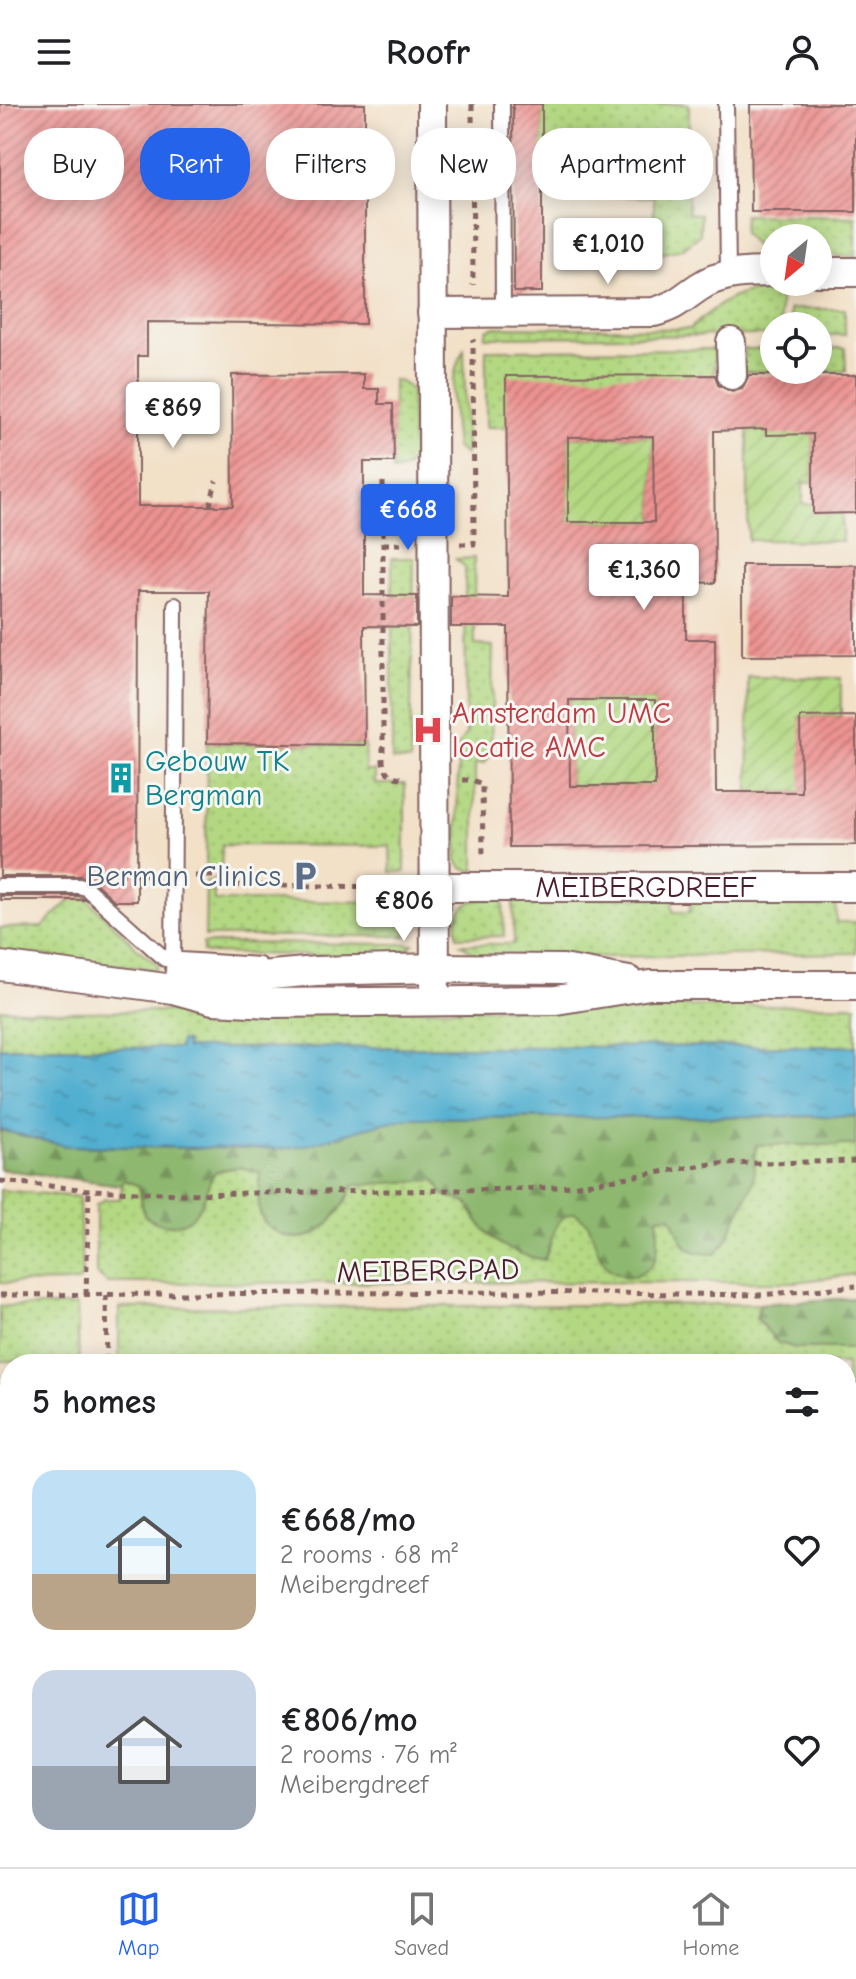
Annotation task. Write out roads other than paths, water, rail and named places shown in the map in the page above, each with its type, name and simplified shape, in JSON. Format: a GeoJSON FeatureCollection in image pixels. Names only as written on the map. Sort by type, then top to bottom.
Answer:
{"type":"FeatureCollection","features":[{"type":"Feature","properties":{"kind":"street"},"geometry":{"type":"LineString","coordinates":[[432,104],[435,1001]]}},
{"type":"Feature","properties":{"kind":"street"},"geometry":{"type":"LineString","coordinates":[[432,313],[654,312],[673,307],[699,287],[728,275],[760,272]]}},
{"type":"Feature","properties":{"kind":"street"},"geometry":{"type":"LineString","coordinates":[[832,272],[856,272]]}},
{"type":"Feature","properties":{"kind":"street"},"geometry":{"type":"LineString","coordinates":[[731,342],[732,375]]}},
{"type":"Feature","properties":{"kind":"street","name":"MEIBERGDREEF"},"geometry":{"type":"LineString","coordinates":[[434,887],[856,887]]}},
{"type":"Feature","properties":{"kind":"street"},"geometry":{"type":"LineString","coordinates":[[0,966],[173,989],[213,1000],[270,1003],[556,1000],[650,985],[856,985]]}},
{"type":"Feature","properties":{"kind":"street"},"geometry":{"type":"LineString","coordinates":[[173,989],[188,977],[226,979],[316,971],[436,968],[563,969],[650,985]]}},
{"type":"Feature","properties":{"kind":"lane"},"geometry":{"type":"LineString","coordinates":[[502,104],[503,313]]}},
{"type":"Feature","properties":{"kind":"lane"},"geometry":{"type":"LineString","coordinates":[[726,104],[728,275]]}},
{"type":"Feature","properties":{"kind":"lane"},"geometry":{"type":"LineString","coordinates":[[173,989],[175,605]]}},
{"type":"Feature","properties":{"kind":"lane"},"geometry":{"type":"LineString","coordinates":[[0,886],[86,888],[158,955],[173,961],[289,966],[316,971]]}},
{"type":"Feature","properties":{"kind":"water"},"geometry":{"type":"Polygon","coordinates":[[[180,1041],[186,1042],[186,1048],[856,1046],[856,1116],[408,1118],[309,1144],[277,1149],[66,1146],[0,1130],[0,1047],[179,1048],[180,1041]]]}},
{"type":"Feature","properties":{"kind":"place","name":"Amsterdam UMC locatie AMC"},"geometry":{"type":"Point","coordinates":[428,730]}},
{"type":"Feature","properties":{"kind":"place","name":"Gebouw TK Bergman"},"geometry":{"type":"Point","coordinates":[121,778]}},
{"type":"Feature","properties":{"kind":"place","name":"Berman Clinics"},"geometry":{"type":"Point","coordinates":[305,876]}}]}
